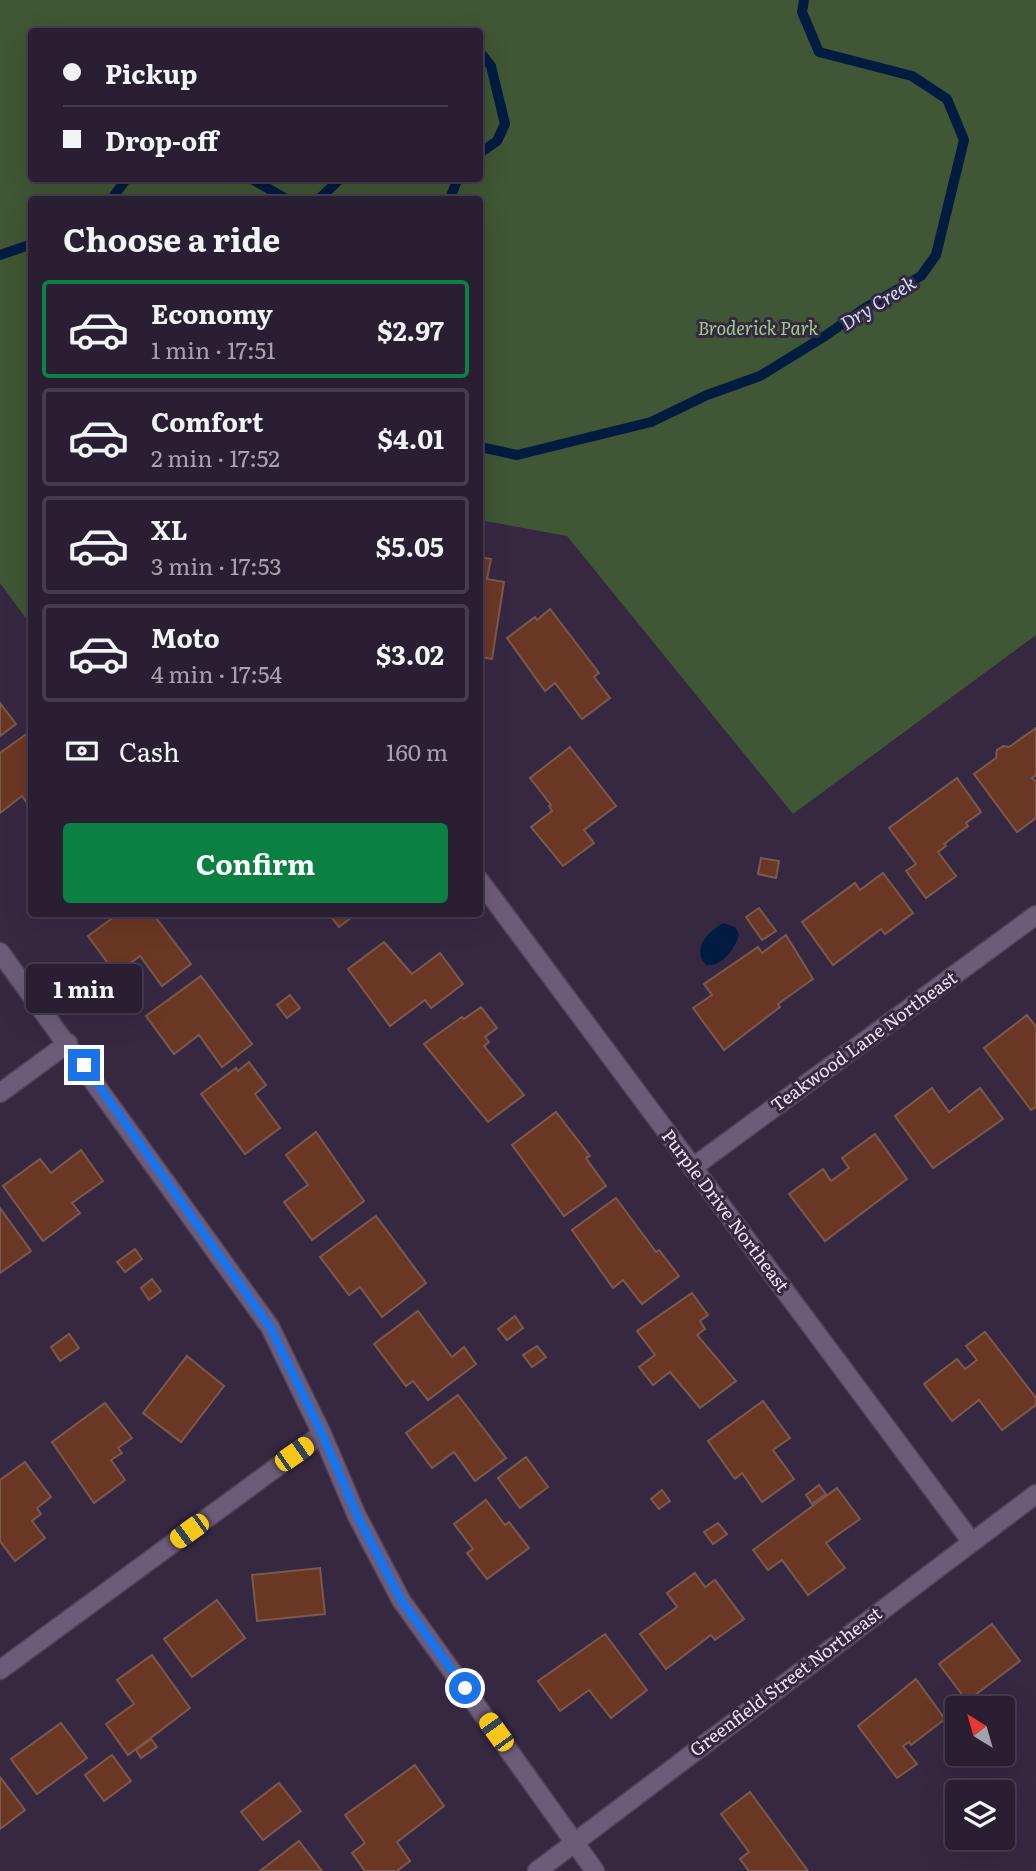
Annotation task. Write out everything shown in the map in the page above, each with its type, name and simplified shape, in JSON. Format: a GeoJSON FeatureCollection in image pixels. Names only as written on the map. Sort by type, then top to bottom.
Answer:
{"type":"FeatureCollection","features":[{"type":"Feature","properties":{"kind":"street","name":"Purple Drive Northeast"},"geometry":{"type":"LineString","coordinates":[[483,885],[971,1541]]}},
{"type":"Feature","properties":{"kind":"street","name":"Teakwood Lane Northeast"},"geometry":{"type":"LineString","coordinates":[[692,1168],[1036,915]]}},
{"type":"Feature","properties":{"kind":"street"},"geometry":{"type":"LineString","coordinates":[[0,952],[270,1327],[322,1434],[358,1517],[401,1600],[595,1871]]}},
{"type":"Feature","properties":{"kind":"street"},"geometry":{"type":"LineString","coordinates":[[0,1093],[68,1043]]}},
{"type":"Feature","properties":{"kind":"street"},"geometry":{"type":"LineString","coordinates":[[0,1670],[322,1434]]}},
{"type":"Feature","properties":{"kind":"street","name":"Greenfield Street Northeast"},"geometry":{"type":"LineString","coordinates":[[537,1871],[1036,1494]]}},
{"type":"Feature","properties":{"kind":"green space","name":"Broderick Park"},"geometry":{"type":"Polygon","coordinates":[[[0,0],[1036,0],[1036,635],[793,814],[567,536],[483,521],[483,196],[28,196],[28,621],[0,583],[0,0]]]}},
{"type":"Feature","properties":{"kind":"water"},"geometry":{"type":"Polygon","coordinates":[[[723,923],[735,927],[739,934],[737,939],[722,960],[706,965],[700,953],[703,941],[723,923]]]}},
{"type":"Feature","properties":{"kind":"building"},"geometry":{"type":"Polygon","coordinates":[[[483,558],[491,559],[487,579],[504,582],[492,659],[483,658],[483,558]]]}},
{"type":"Feature","properties":{"kind":"building"},"geometry":{"type":"Polygon","coordinates":[[[550,609],[599,673],[594,677],[610,698],[582,719],[555,683],[545,691],[507,638],[550,609]]]}},
{"type":"Feature","properties":{"kind":"building"},"geometry":{"type":"Polygon","coordinates":[[[0,703],[16,724],[0,736],[0,703]]]}},
{"type":"Feature","properties":{"kind":"building"},"geometry":{"type":"Polygon","coordinates":[[[1036,728],[1036,775],[1032,778],[1036,782],[1036,818],[1017,832],[974,774],[996,758],[997,750],[1003,746],[1009,747],[1036,728]]]}},
{"type":"Feature","properties":{"kind":"building"},"geometry":{"type":"Polygon","coordinates":[[[28,733],[28,804],[22,796],[0,813],[0,753],[28,733]]]}},
{"type":"Feature","properties":{"kind":"building"},"geometry":{"type":"Polygon","coordinates":[[[570,747],[616,806],[584,830],[594,843],[563,866],[531,827],[552,811],[549,806],[551,805],[530,778],[570,747]]]}},
{"type":"Feature","properties":{"kind":"building"},"geometry":{"type":"Polygon","coordinates":[[[957,778],[981,812],[966,823],[968,826],[944,844],[946,846],[938,852],[956,876],[926,898],[906,871],[916,864],[889,828],[957,778]]]}},
{"type":"Feature","properties":{"kind":"building"},"geometry":{"type":"Polygon","coordinates":[[[761,858],[779,861],[776,878],[758,874],[761,858]]]}},
{"type":"Feature","properties":{"kind":"building"},"geometry":{"type":"Polygon","coordinates":[[[883,873],[913,913],[885,934],[881,929],[833,965],[802,922],[855,883],[860,890],[883,873]]]}},
{"type":"Feature","properties":{"kind":"building"},"geometry":{"type":"Polygon","coordinates":[[[759,908],[776,931],[762,940],[746,917],[759,908]]]}},
{"type":"Feature","properties":{"kind":"building"},"geometry":{"type":"Polygon","coordinates":[[[114,917],[155,917],[191,964],[162,986],[140,956],[116,974],[88,936],[114,917]]]}},
{"type":"Feature","properties":{"kind":"building"},"geometry":{"type":"Polygon","coordinates":[[[331,917],[352,917],[339,927],[331,917]]]}},
{"type":"Feature","properties":{"kind":"building"},"geometry":{"type":"Polygon","coordinates":[[[786,935],[813,979],[778,1004],[780,1007],[724,1050],[693,1008],[712,995],[704,984],[758,947],[762,953],[786,935]]]}},
{"type":"Feature","properties":{"kind":"building"},"geometry":{"type":"Polygon","coordinates":[[[384,942],[412,974],[440,953],[463,984],[431,1008],[425,1000],[390,1026],[348,969],[384,942]]]}},
{"type":"Feature","properties":{"kind":"building"},"geometry":{"type":"Polygon","coordinates":[[[201,976],[252,1044],[222,1067],[199,1035],[174,1054],[146,1016],[201,976]]]}},
{"type":"Feature","properties":{"kind":"building"},"geometry":{"type":"Polygon","coordinates":[[[290,995],[300,1008],[287,1018],[277,1005],[290,995]]]}},
{"type":"Feature","properties":{"kind":"building"},"geometry":{"type":"Polygon","coordinates":[[[481,1007],[497,1028],[485,1037],[489,1042],[484,1046],[524,1095],[488,1122],[424,1044],[481,1007]]]}},
{"type":"Feature","properties":{"kind":"building"},"geometry":{"type":"Polygon","coordinates":[[[1027,1015],[1036,1027],[1036,1107],[1031,1110],[984,1048],[1027,1015]]]}},
{"type":"Feature","properties":{"kind":"building"},"geometry":{"type":"Polygon","coordinates":[[[249,1062],[266,1085],[255,1094],[280,1128],[245,1154],[201,1094],[236,1068],[238,1071],[249,1062]]]}},
{"type":"Feature","properties":{"kind":"building"},"geometry":{"type":"Polygon","coordinates":[[[932,1088],[949,1112],[980,1088],[1003,1119],[933,1168],[895,1116],[932,1088]]]}},
{"type":"Feature","properties":{"kind":"building"},"geometry":{"type":"Polygon","coordinates":[[[556,1112],[590,1156],[586,1158],[606,1186],[564,1216],[512,1145],[556,1112]]]}},
{"type":"Feature","properties":{"kind":"building"},"geometry":{"type":"Polygon","coordinates":[[[316,1132],[364,1201],[312,1240],[284,1202],[308,1185],[286,1155],[316,1132]]]}},
{"type":"Feature","properties":{"kind":"building"},"geometry":{"type":"Polygon","coordinates":[[[875,1134],[907,1179],[825,1241],[789,1194],[823,1169],[831,1181],[849,1168],[842,1158],[875,1134]]]}},
{"type":"Feature","properties":{"kind":"building"},"geometry":{"type":"Polygon","coordinates":[[[81,1150],[103,1181],[72,1203],[80,1213],[43,1241],[3,1186],[40,1159],[51,1173],[81,1150]]]}},
{"type":"Feature","properties":{"kind":"building"},"geometry":{"type":"Polygon","coordinates":[[[616,1198],[656,1252],[659,1250],[679,1276],[642,1304],[623,1280],[613,1288],[572,1230],[616,1198]]]}},
{"type":"Feature","properties":{"kind":"building"},"geometry":{"type":"Polygon","coordinates":[[[0,1208],[31,1251],[0,1273],[0,1208]]]}},
{"type":"Feature","properties":{"kind":"building"},"geometry":{"type":"Polygon","coordinates":[[[376,1216],[426,1283],[382,1317],[360,1287],[349,1295],[320,1257],[376,1216]]]}},
{"type":"Feature","properties":{"kind":"building"},"geometry":{"type":"Polygon","coordinates":[[[135,1249],[142,1259],[125,1272],[117,1262],[135,1249]]]}},
{"type":"Feature","properties":{"kind":"building"},"geometry":{"type":"Polygon","coordinates":[[[152,1279],[161,1291],[149,1300],[141,1288],[152,1279]]]}},
{"type":"Feature","properties":{"kind":"building"},"geometry":{"type":"Polygon","coordinates":[[[692,1293],[708,1315],[700,1321],[705,1329],[697,1335],[736,1381],[700,1408],[670,1372],[653,1385],[639,1367],[655,1355],[637,1331],[692,1293]]]}},
{"type":"Feature","properties":{"kind":"building"},"geometry":{"type":"Polygon","coordinates":[[[418,1311],[452,1357],[464,1347],[476,1364],[428,1400],[413,1381],[406,1386],[374,1344],[418,1311]]]}},
{"type":"Feature","properties":{"kind":"building"},"geometry":{"type":"Polygon","coordinates":[[[515,1316],[523,1328],[507,1340],[498,1329],[515,1316]]]}},
{"type":"Feature","properties":{"kind":"building"},"geometry":{"type":"Polygon","coordinates":[[[985,1332],[1036,1398],[1036,1405],[1002,1430],[979,1400],[952,1421],[924,1384],[957,1359],[965,1369],[977,1360],[966,1346],[985,1332]]]}},
{"type":"Feature","properties":{"kind":"building"},"geometry":{"type":"Polygon","coordinates":[[[69,1334],[79,1348],[60,1361],[51,1347],[69,1334]]]}},
{"type":"Feature","properties":{"kind":"building"},"geometry":{"type":"Polygon","coordinates":[[[537,1346],[546,1357],[532,1367],[523,1355],[537,1346]]]}},
{"type":"Feature","properties":{"kind":"building"},"geometry":{"type":"Polygon","coordinates":[[[187,1356],[224,1386],[181,1442],[143,1413],[187,1356]]]}},
{"type":"Feature","properties":{"kind":"building"},"geometry":{"type":"Polygon","coordinates":[[[458,1395],[506,1458],[475,1481],[454,1452],[432,1468],[406,1433],[458,1395]]]}},
{"type":"Feature","properties":{"kind":"building"},"geometry":{"type":"Polygon","coordinates":[[[763,1401],[790,1438],[773,1450],[794,1479],[762,1502],[742,1473],[735,1479],[708,1441],[763,1401]]]}},
{"type":"Feature","properties":{"kind":"building"},"geometry":{"type":"Polygon","coordinates":[[[105,1403],[132,1438],[118,1448],[122,1453],[111,1460],[125,1480],[94,1503],[52,1442],[105,1403]]]}},
{"type":"Feature","properties":{"kind":"building"},"geometry":{"type":"Polygon","coordinates":[[[526,1457],[548,1487],[520,1508],[498,1478],[526,1457]]]}},
{"type":"Feature","properties":{"kind":"building"},"geometry":{"type":"Polygon","coordinates":[[[25,1462],[51,1497],[37,1508],[41,1514],[32,1521],[45,1538],[15,1561],[0,1541],[0,1480],[25,1462]]]}},
{"type":"Feature","properties":{"kind":"building"},"geometry":{"type":"Polygon","coordinates":[[[819,1485],[826,1494],[812,1504],[806,1495],[819,1485]]]}},
{"type":"Feature","properties":{"kind":"building"},"geometry":{"type":"Polygon","coordinates":[[[837,1488],[860,1519],[826,1543],[845,1568],[808,1595],[782,1560],[768,1570],[753,1550],[837,1488]]]}},
{"type":"Feature","properties":{"kind":"building"},"geometry":{"type":"Polygon","coordinates":[[[662,1490],[670,1501],[659,1509],[651,1499],[662,1490]]]}},
{"type":"Feature","properties":{"kind":"building"},"geometry":{"type":"Polygon","coordinates":[[[486,1500],[505,1525],[509,1522],[529,1548],[487,1579],[467,1553],[473,1549],[454,1524],[486,1500]]]}},
{"type":"Feature","properties":{"kind":"building"},"geometry":{"type":"Polygon","coordinates":[[[718,1523],[727,1534],[713,1544],[704,1532],[718,1523]]]}},
{"type":"Feature","properties":{"kind":"building"},"geometry":{"type":"Polygon","coordinates":[[[320,1568],[325,1614],[257,1621],[252,1575],[320,1568]]]}},
{"type":"Feature","properties":{"kind":"building"},"geometry":{"type":"Polygon","coordinates":[[[695,1573],[705,1587],[715,1580],[744,1619],[715,1640],[711,1635],[666,1669],[640,1634],[677,1607],[667,1593],[695,1573]]]}},
{"type":"Feature","properties":{"kind":"building"},"geometry":{"type":"Polygon","coordinates":[[[217,1600],[245,1638],[192,1677],[164,1639],[217,1600]]]}},
{"type":"Feature","properties":{"kind":"building"},"geometry":{"type":"Polygon","coordinates":[[[992,1624],[1020,1661],[974,1696],[963,1696],[939,1664],[992,1624]]]}},
{"type":"Feature","properties":{"kind":"building"},"geometry":{"type":"Polygon","coordinates":[[[605,1634],[647,1690],[611,1718],[589,1690],[560,1711],[538,1681],[605,1634]]]}},
{"type":"Feature","properties":{"kind":"building"},"geometry":{"type":"Polygon","coordinates":[[[152,1655],[190,1708],[128,1755],[106,1724],[134,1704],[117,1680],[152,1655]]]}},
{"type":"Feature","properties":{"kind":"building"},"geometry":{"type":"Polygon","coordinates":[[[916,1679],[945,1719],[911,1745],[909,1742],[903,1746],[917,1764],[897,1778],[858,1726],[916,1679]]]}},
{"type":"Feature","properties":{"kind":"building"},"geometry":{"type":"Polygon","coordinates":[[[61,1723],[87,1758],[37,1794],[11,1759],[61,1723]]]}},
{"type":"Feature","properties":{"kind":"building"},"geometry":{"type":"Polygon","coordinates":[[[151,1739],[157,1747],[141,1758],[136,1750],[151,1739]]]}},
{"type":"Feature","properties":{"kind":"building"},"geometry":{"type":"Polygon","coordinates":[[[112,1755],[131,1781],[104,1801],[85,1775],[112,1755]]]}},
{"type":"Feature","properties":{"kind":"building"},"geometry":{"type":"Polygon","coordinates":[[[415,1765],[444,1806],[397,1842],[410,1861],[397,1871],[365,1871],[352,1853],[365,1843],[345,1815],[415,1765]]]}},
{"type":"Feature","properties":{"kind":"building"},"geometry":{"type":"Polygon","coordinates":[[[0,1777],[25,1810],[0,1829],[0,1777]]]}},
{"type":"Feature","properties":{"kind":"building"},"geometry":{"type":"Polygon","coordinates":[[[279,1783],[301,1811],[263,1840],[241,1812],[279,1783]]]}},
{"type":"Feature","properties":{"kind":"building"},"geometry":{"type":"Polygon","coordinates":[[[750,1792],[808,1871],[749,1871],[740,1859],[749,1852],[721,1814],[750,1792]]]}},
{"type":"Feature","properties":{"kind":"building"},"geometry":{"type":"Polygon","coordinates":[[[299,1841],[322,1871],[260,1871],[299,1841]]]}},
{"type":"Feature","properties":{"kind":"waterway","name":"Dry Creek"},"geometry":{"type":"LineString","coordinates":[[483,448],[517,455],[651,422],[707,395],[760,376],[865,308],[921,276],[936,255],[964,140],[947,99],[912,76],[819,52],[802,12],[804,0]]}},
{"type":"Feature","properties":{"kind":"waterway","name":"Dry Creek"},"geometry":{"type":"LineString","coordinates":[[483,56],[491,66],[505,124],[497,141],[483,151]]}},
{"type":"Feature","properties":{"kind":"waterway","name":"Dry Creek"},"geometry":{"type":"LineString","coordinates":[[114,196],[124,182]]}},
{"type":"Feature","properties":{"kind":"waterway","name":"Dry Creek"},"geometry":{"type":"LineString","coordinates":[[257,182],[281,196]]}},
{"type":"Feature","properties":{"kind":"waterway","name":"Dry Creek"},"geometry":{"type":"LineString","coordinates":[[322,196],[337,182]]}},
{"type":"Feature","properties":{"kind":"waterway","name":"Dry Creek"},"geometry":{"type":"LineString","coordinates":[[451,196],[456,182]]}},
{"type":"Feature","properties":{"kind":"waterway","name":"Dry Creek"},"geometry":{"type":"LineString","coordinates":[[0,255],[28,245]]}},
{"type":"Feature","properties":{"kind":"route"},"geometry":{"type":"LineString","coordinates":[[84,1065],[270,1327],[322,1434],[358,1517],[401,1600],[465,1688]]}}]}
